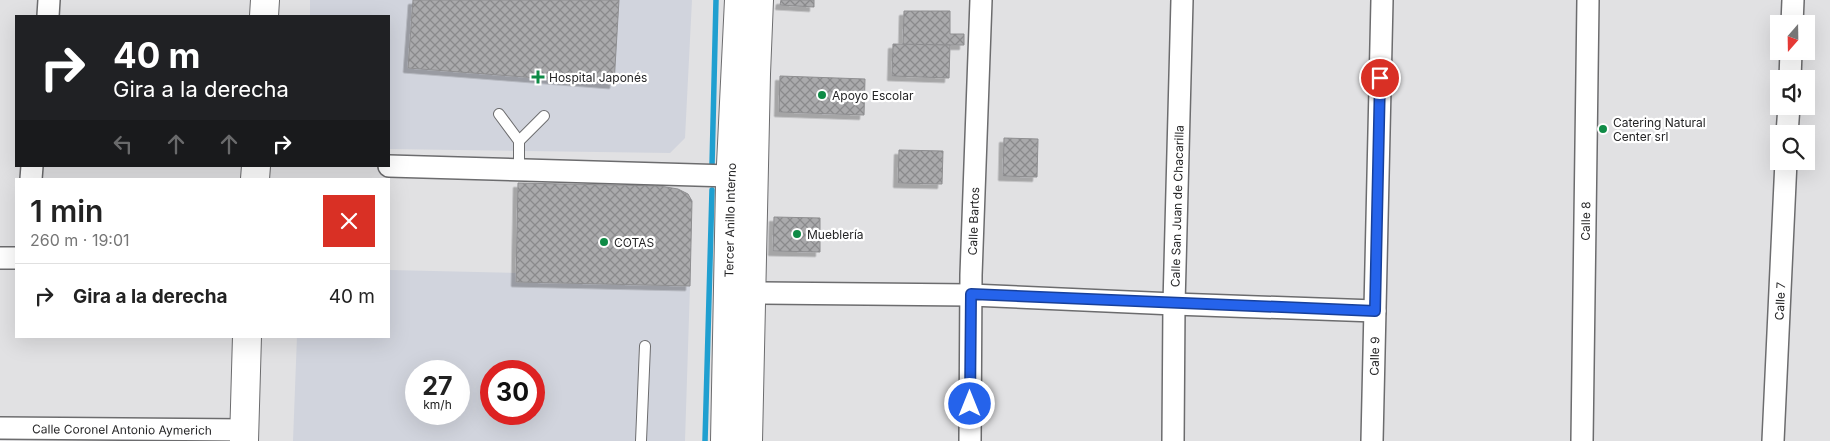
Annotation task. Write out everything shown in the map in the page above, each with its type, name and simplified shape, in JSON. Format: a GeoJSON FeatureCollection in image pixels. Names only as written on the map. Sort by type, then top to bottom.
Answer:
{"type":"FeatureCollection","features":[{"type":"Feature","properties":{"kind":"main road"},"geometry":{"type":"LineString","coordinates":[[264,15],[265,0]]}},
{"type":"Feature","properties":{"kind":"main road","name":"Tercer Anillo Interno"},"geometry":{"type":"LineString","coordinates":[[725,441],[730,176],[739,0]]}},
{"type":"Feature","properties":{"kind":"main road"},"geometry":{"type":"LineString","coordinates":[[749,394],[740,343],[744,280],[744,200],[742,190],[730,176],[740,165],[748,149],[751,0]]}},
{"type":"Feature","properties":{"kind":"main road","name":"Tercer Anillo Interno"},"geometry":{"type":"LineString","coordinates":[[748,441],[759,0]]}},
{"type":"Feature","properties":{"kind":"main road"},"geometry":{"type":"LineString","coordinates":[[244,435],[247,338]]}},
{"type":"Feature","properties":{"kind":"street"},"geometry":{"type":"LineString","coordinates":[[48,15],[49,0]]}},
{"type":"Feature","properties":{"kind":"street","name":"Calle Bartos"},"geometry":{"type":"LineString","coordinates":[[970,441],[971,294],[981,0]]}},
{"type":"Feature","properties":{"kind":"street","name":"Calle San Juan de Chacarilla"},"geometry":{"type":"LineString","coordinates":[[1173,441],[1174,304],[1182,0]]}},
{"type":"Feature","properties":{"kind":"street","name":"Calle 9"},"geometry":{"type":"LineString","coordinates":[[1372,441],[1382,0]]}},
{"type":"Feature","properties":{"kind":"street","name":"Calle 8"},"geometry":{"type":"LineString","coordinates":[[1582,441],[1588,0]]}},
{"type":"Feature","properties":{"kind":"street"},"geometry":{"type":"LineString","coordinates":[[1793,15],[1794,0]]}},
{"type":"Feature","properties":{"kind":"street"},"geometry":{"type":"LineString","coordinates":[[390,166],[730,176]]}},
{"type":"Feature","properties":{"kind":"street","name":"Calle 7"},"geometry":{"type":"LineString","coordinates":[[1773,441],[1786,170]]}},
{"type":"Feature","properties":{"kind":"street"},"geometry":{"type":"LineString","coordinates":[[0,258],[15,258]]}},
{"type":"Feature","properties":{"kind":"street"},"geometry":{"type":"LineString","coordinates":[[752,294],[971,294],[1375,311]]}},
{"type":"Feature","properties":{"kind":"street","name":"Calle Coronel Antonio Aymerich"},"geometry":{"type":"LineString","coordinates":[[0,428],[244,435]]}},
{"type":"Feature","properties":{"kind":"lane"},"geometry":{"type":"LineString","coordinates":[[498,114],[519,141],[519,170]]}},
{"type":"Feature","properties":{"kind":"lane"},"geometry":{"type":"LineString","coordinates":[[519,141],[544,116]]}},
{"type":"Feature","properties":{"kind":"lane"},"geometry":{"type":"LineString","coordinates":[[641,441],[645,346]]}},
{"type":"Feature","properties":{"kind":"shaded area","name":"Hospital Japonés"},"geometry":{"type":"Polygon","coordinates":[[[310,0],[692,0],[685,138],[670,153],[390,149],[390,15],[310,15],[310,0]]]}},
{"type":"Feature","properties":{"kind":"shaded area"},"geometry":{"type":"Polygon","coordinates":[[[390,270],[518,273],[516,282],[690,286],[685,441],[293,441],[297,338],[390,338],[390,270]]]}},
{"type":"Feature","properties":{"kind":"building"},"geometry":{"type":"Polygon","coordinates":[[[413,0],[619,0],[614,84],[408,68],[413,0]]]}},
{"type":"Feature","properties":{"kind":"building"},"geometry":{"type":"Polygon","coordinates":[[[781,0],[814,0],[814,7],[780,5],[781,0]]]}},
{"type":"Feature","properties":{"kind":"building"},"geometry":{"type":"Polygon","coordinates":[[[904,11],[950,11],[950,34],[964,34],[964,45],[903,45],[904,11]]]}},
{"type":"Feature","properties":{"kind":"building"},"geometry":{"type":"Polygon","coordinates":[[[893,44],[950,45],[949,78],[892,76],[893,44]]]}},
{"type":"Feature","properties":{"kind":"building","name":"Apoyo Escolar"},"geometry":{"type":"Polygon","coordinates":[[[780,76],[865,79],[864,115],[779,112],[780,76]]]}},
{"type":"Feature","properties":{"kind":"building"},"geometry":{"type":"Polygon","coordinates":[[[1004,138],[1038,139],[1037,177],[1003,176],[1004,138]]]}},
{"type":"Feature","properties":{"kind":"building"},"geometry":{"type":"Polygon","coordinates":[[[899,150],[943,151],[942,184],[898,183],[899,150]]]}},
{"type":"Feature","properties":{"kind":"building","name":"COTAS"},"geometry":{"type":"Polygon","coordinates":[[[518,183],[660,186],[678,189],[688,194],[692,201],[690,286],[516,282],[518,183]]]}},
{"type":"Feature","properties":{"kind":"building","name":"Mueblería"},"geometry":{"type":"Polygon","coordinates":[[[774,217],[820,218],[820,252],[773,251],[774,217]]]}},
{"type":"Feature","properties":{"kind":"waterway"},"geometry":{"type":"LineString","coordinates":[[712,166],[716,0]]}},
{"type":"Feature","properties":{"kind":"waterway"},"geometry":{"type":"LineString","coordinates":[[705,441],[712,190]]}},
{"type":"Feature","properties":{"kind":"place","name":"Hospital Japonés"},"geometry":{"type":"Point","coordinates":[538,77]}},
{"type":"Feature","properties":{"kind":"place","name":"Apoyo Escolar"},"geometry":{"type":"Point","coordinates":[822,95]}},
{"type":"Feature","properties":{"kind":"place","name":"Catering Natural Center srl"},"geometry":{"type":"Point","coordinates":[1603,129]}},
{"type":"Feature","properties":{"kind":"place","name":"Mueblería"},"geometry":{"type":"Point","coordinates":[797,234]}},
{"type":"Feature","properties":{"kind":"place","name":"COTAS"},"geometry":{"type":"Point","coordinates":[604,242]}},
{"type":"Feature","properties":{"kind":"route"},"geometry":{"type":"LineString","coordinates":[[970,404],[971,294],[1375,311],[1380,78]]}}]}
